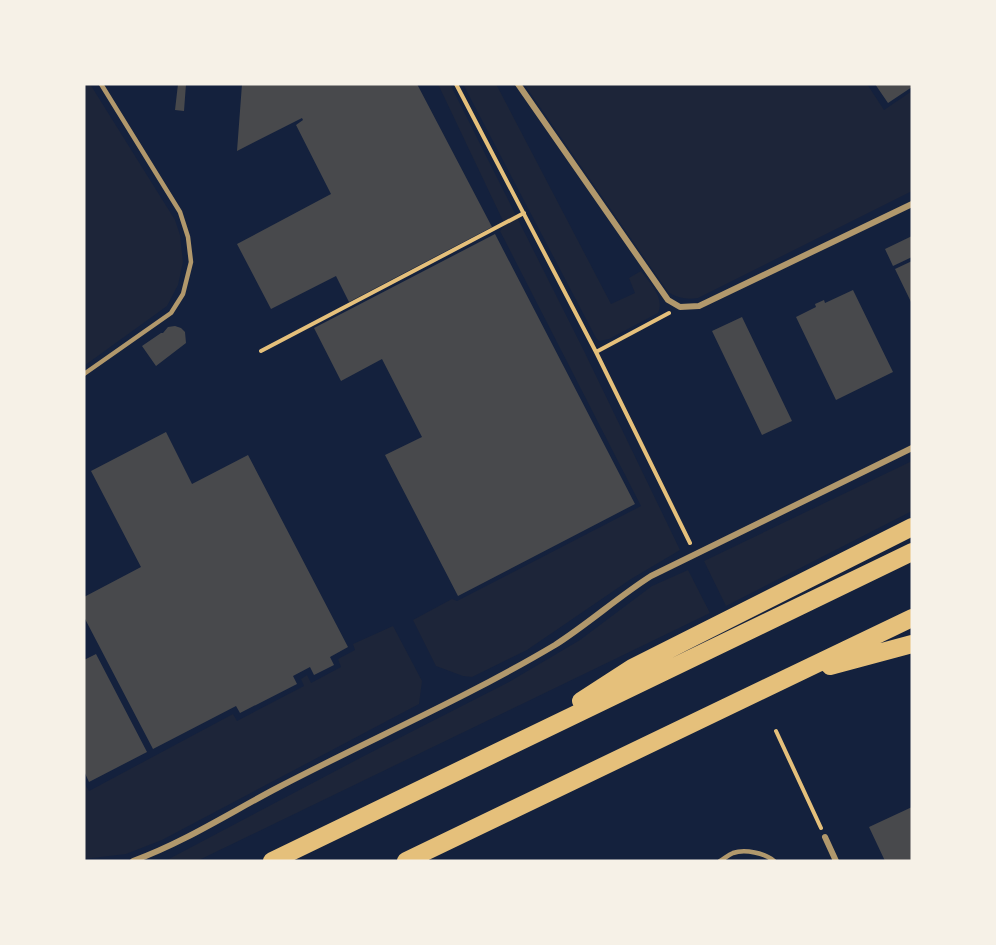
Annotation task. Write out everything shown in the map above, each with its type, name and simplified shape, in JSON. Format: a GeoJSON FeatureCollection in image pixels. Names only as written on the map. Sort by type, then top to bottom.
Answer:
{"type":"FeatureCollection","features":[{"type":"Feature","properties":{"kind":"highway"},"geometry":{"type":"LineString","coordinates":[[511,746],[632,668],[912,527]]}},
{"type":"Feature","properties":{"kind":"highway"},"geometry":{"type":"LineString","coordinates":[[272,861],[912,552]]}},
{"type":"Feature","properties":{"kind":"highway"},"geometry":{"type":"LineString","coordinates":[[406,861],[912,618]]}},
{"type":"Feature","properties":{"kind":"highway"},"geometry":{"type":"LineString","coordinates":[[787,678],[912,645]]}},
{"type":"Feature","properties":{"kind":"street"},"geometry":{"type":"LineString","coordinates":[[518,84],[668,300],[680,307],[699,306],[912,204]]}},
{"type":"Feature","properties":{"kind":"street"},"geometry":{"type":"LineString","coordinates":[[134,861],[176,844],[279,787],[534,657],[651,576],[912,448]]}},
{"type":"Feature","properties":{"kind":"street"},"geometry":{"type":"LineString","coordinates":[[825,837],[836,861]]}},
{"type":"Feature","properties":{"kind":"lane"},"geometry":{"type":"LineString","coordinates":[[84,374],[171,313],[183,294],[191,262],[188,237],[180,212],[101,84]]}},
{"type":"Feature","properties":{"kind":"lane"},"geometry":{"type":"LineString","coordinates":[[720,861],[733,853],[752,852],[769,856],[774,861]]}},
{"type":"Feature","properties":{"kind":"path"},"geometry":{"type":"LineString","coordinates":[[456,84],[596,352],[690,543]]}},
{"type":"Feature","properties":{"kind":"path"},"geometry":{"type":"LineString","coordinates":[[261,351],[524,213]]}},
{"type":"Feature","properties":{"kind":"path"},"geometry":{"type":"LineString","coordinates":[[596,352],[680,307]]}},
{"type":"Feature","properties":{"kind":"path"},"geometry":{"type":"LineString","coordinates":[[776,731],[825,837]]}},
{"type":"Feature","properties":{"kind":"shaded area"},"geometry":{"type":"Polygon","coordinates":[[[84,84],[90,84],[175,220],[180,235],[183,262],[178,285],[167,306],[84,366],[84,84]]]}},
{"type":"Feature","properties":{"kind":"shaded area"},"geometry":{"type":"Polygon","coordinates":[[[438,84],[450,84],[584,351],[680,550],[631,579],[527,650],[472,677],[436,666],[413,620],[452,599],[457,601],[641,506],[500,231],[505,225],[438,84]]]}},
{"type":"Feature","properties":{"kind":"shaded area"},"geometry":{"type":"Polygon","coordinates":[[[463,84],[496,84],[611,304],[635,293],[629,278],[641,271],[658,296],[660,307],[658,313],[609,339],[599,341],[596,338],[463,84]]]}},
{"type":"Feature","properties":{"kind":"shaded area"},"geometry":{"type":"Polygon","coordinates":[[[524,84],[867,84],[884,110],[912,91],[912,191],[698,298],[686,299],[668,292],[524,84]]]}},
{"type":"Feature","properties":{"kind":"shaded area"},"geometry":{"type":"Polygon","coordinates":[[[912,461],[912,511],[726,606],[704,561],[912,461]]]}},
{"type":"Feature","properties":{"kind":"shaded area"},"geometry":{"type":"Polygon","coordinates":[[[688,570],[710,613],[197,861],[165,861],[509,682],[580,640],[652,586],[688,570]]]}},
{"type":"Feature","properties":{"kind":"shaded area"},"geometry":{"type":"Polygon","coordinates":[[[393,626],[422,681],[419,704],[162,840],[126,854],[84,859],[84,783],[89,791],[233,714],[237,721],[304,686],[301,679],[307,675],[311,683],[341,667],[338,659],[355,650],[353,644],[393,626]]]}},
{"type":"Feature","properties":{"kind":"building"},"geometry":{"type":"Polygon","coordinates":[[[178,84],[186,84],[184,111],[175,110],[178,84]]]}},
{"type":"Feature","properties":{"kind":"building"},"geometry":{"type":"Polygon","coordinates":[[[242,84],[417,84],[492,227],[349,302],[336,276],[271,309],[237,244],[331,194],[296,125],[303,120],[302,118],[237,151],[242,84]]]}},
{"type":"Feature","properties":{"kind":"building"},"geometry":{"type":"Polygon","coordinates":[[[875,84],[912,84],[912,87],[888,103],[875,84]]]}},
{"type":"Feature","properties":{"kind":"building"},"geometry":{"type":"Polygon","coordinates":[[[495,234],[635,504],[458,596],[385,455],[422,437],[382,359],[341,381],[314,328],[495,234]]]}},
{"type":"Feature","properties":{"kind":"building"},"geometry":{"type":"Polygon","coordinates":[[[912,236],[912,257],[893,266],[885,249],[912,236]]]}},
{"type":"Feature","properties":{"kind":"building"},"geometry":{"type":"Polygon","coordinates":[[[912,261],[912,304],[895,269],[912,261]]]}},
{"type":"Feature","properties":{"kind":"building"},"geometry":{"type":"Polygon","coordinates":[[[853,290],[893,372],[836,400],[796,317],[816,307],[815,304],[824,300],[825,303],[853,290]]]}},
{"type":"Feature","properties":{"kind":"building"},"geometry":{"type":"Polygon","coordinates":[[[742,317],[792,421],[762,435],[712,331],[742,317]]]}},
{"type":"Feature","properties":{"kind":"building"},"geometry":{"type":"Polygon","coordinates":[[[175,326],[185,332],[186,343],[156,366],[142,346],[163,333],[168,327],[175,326]]]}},
{"type":"Feature","properties":{"kind":"building"},"geometry":{"type":"Polygon","coordinates":[[[166,432],[192,484],[248,455],[348,647],[330,657],[334,665],[314,675],[310,667],[293,676],[297,684],[240,713],[236,706],[153,749],[84,617],[84,597],[141,567],[91,471],[166,432]]]}},
{"type":"Feature","properties":{"kind":"building"},"geometry":{"type":"Polygon","coordinates":[[[96,654],[147,752],[89,782],[84,771],[84,660],[96,654]]]}},
{"type":"Feature","properties":{"kind":"building"},"geometry":{"type":"Polygon","coordinates":[[[912,807],[912,861],[885,861],[869,827],[912,807]]]}}]}
